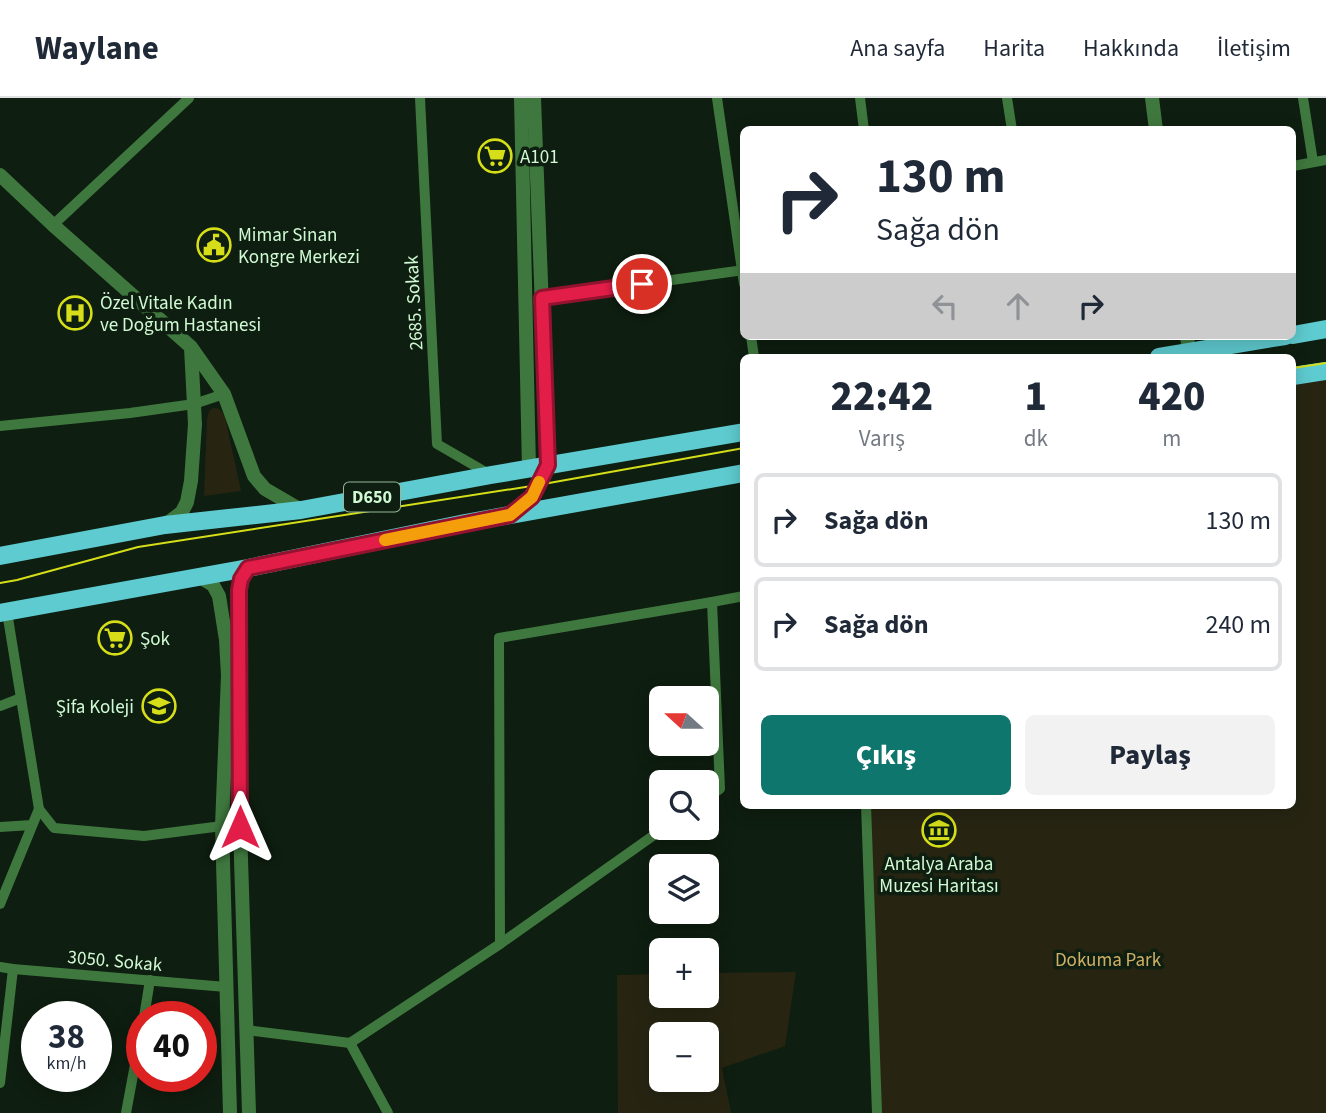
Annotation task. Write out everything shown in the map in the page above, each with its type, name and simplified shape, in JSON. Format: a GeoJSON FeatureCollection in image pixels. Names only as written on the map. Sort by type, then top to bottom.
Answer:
{"type":"FeatureCollection","features":[{"type":"Feature","properties":{"kind":"highway"},"geometry":{"type":"LineString","coordinates":[[1296,334],[1326,329]]}},
{"type":"Feature","properties":{"kind":"highway"},"geometry":{"type":"LineString","coordinates":[[1169,354],[1189,348],[1253,340]]}},
{"type":"Feature","properties":{"kind":"highway"},"geometry":{"type":"LineString","coordinates":[[1296,376],[1326,371]]}},
{"type":"Feature","properties":{"kind":"highway","name":"D650"},"geometry":{"type":"LineString","coordinates":[[0,556],[165,525],[301,510],[740,433]]}},
{"type":"Feature","properties":{"kind":"highway","name":"D650"},"geometry":{"type":"LineString","coordinates":[[4,613],[248,568],[510,515],[740,474]]}},
{"type":"Feature","properties":{"kind":"street"},"geometry":{"type":"LineString","coordinates":[[53,225],[189,98]]}},
{"type":"Feature","properties":{"kind":"street","name":"2685. Sokak"},"geometry":{"type":"LineString","coordinates":[[420,98],[437,444],[491,475]]}},
{"type":"Feature","properties":{"kind":"street"},"geometry":{"type":"LineString","coordinates":[[521,98],[528,469]]}},
{"type":"Feature","properties":{"kind":"street"},"geometry":{"type":"LineString","coordinates":[[510,515],[532,497],[548,465],[534,98]]}},
{"type":"Feature","properties":{"kind":"street"},"geometry":{"type":"LineString","coordinates":[[717,98],[740,250]]}},
{"type":"Feature","properties":{"kind":"street"},"geometry":{"type":"LineString","coordinates":[[860,98],[864,126]]}},
{"type":"Feature","properties":{"kind":"street"},"geometry":{"type":"LineString","coordinates":[[1007,98],[1011,126]]}},
{"type":"Feature","properties":{"kind":"street"},"geometry":{"type":"LineString","coordinates":[[1152,98],[1156,126]]}},
{"type":"Feature","properties":{"kind":"street"},"geometry":{"type":"LineString","coordinates":[[1303,98],[1312,162]]}},
{"type":"Feature","properties":{"kind":"street"},"geometry":{"type":"LineString","coordinates":[[1296,165],[1326,160]]}},
{"type":"Feature","properties":{"kind":"street"},"geometry":{"type":"LineString","coordinates":[[0,175],[191,347],[224,394],[254,476],[265,489],[301,510]]}},
{"type":"Feature","properties":{"kind":"street"},"geometry":{"type":"LineString","coordinates":[[542,298],[740,270]]}},
{"type":"Feature","properties":{"kind":"street"},"geometry":{"type":"LineString","coordinates":[[165,525],[182,512],[191,481],[195,424],[191,347]]}},
{"type":"Feature","properties":{"kind":"street"},"geometry":{"type":"LineString","coordinates":[[1,424],[130,413],[194,404],[224,394]]}},
{"type":"Feature","properties":{"kind":"street"},"geometry":{"type":"LineString","coordinates":[[230,1113],[222,826],[228,676],[241,579],[248,568]]}},
{"type":"Feature","properties":{"kind":"street"},"geometry":{"type":"LineString","coordinates":[[200,577],[213,585],[219,596],[240,675],[240,827],[249,1113]]}},
{"type":"Feature","properties":{"kind":"street"},"geometry":{"type":"LineString","coordinates":[[500,944],[499,638],[740,597]]}},
{"type":"Feature","properties":{"kind":"street"},"geometry":{"type":"LineString","coordinates":[[712,602],[719,790]]}},
{"type":"Feature","properties":{"kind":"street"},"geometry":{"type":"LineString","coordinates":[[4,613],[39,809],[54,828],[144,836],[222,826]]}},
{"type":"Feature","properties":{"kind":"street"},"geometry":{"type":"LineString","coordinates":[[0,706],[21,698]]}},
{"type":"Feature","properties":{"kind":"street"},"geometry":{"type":"LineString","coordinates":[[0,904],[39,809]]}},
{"type":"Feature","properties":{"kind":"street"},"geometry":{"type":"LineString","coordinates":[[866,809],[877,1113]]}},
{"type":"Feature","properties":{"kind":"street"},"geometry":{"type":"LineString","coordinates":[[0,827],[32,825]]}},
{"type":"Feature","properties":{"kind":"street"},"geometry":{"type":"LineString","coordinates":[[246,1030],[350,1043],[500,944],[649,839]]}},
{"type":"Feature","properties":{"kind":"street","name":"3050. Sokak"},"geometry":{"type":"LineString","coordinates":[[0,967],[226,987]]}},
{"type":"Feature","properties":{"kind":"street"},"geometry":{"type":"LineString","coordinates":[[0,1083],[13,969]]}},
{"type":"Feature","properties":{"kind":"street"},"geometry":{"type":"LineString","coordinates":[[147,1001],[150,980]]}},
{"type":"Feature","properties":{"kind":"street"},"geometry":{"type":"LineString","coordinates":[[226,987],[244,987]]}},
{"type":"Feature","properties":{"kind":"street"},"geometry":{"type":"LineString","coordinates":[[350,1043],[388,1113]]}},
{"type":"Feature","properties":{"kind":"street"},"geometry":{"type":"LineString","coordinates":[[126,1113],[130,1092]]}},
{"type":"Feature","properties":{"kind":"green space","name":"Dokuma Park"},"geometry":{"type":"Polygon","coordinates":[[[1326,373],[1326,1113],[877,1113],[866,809],[1296,809],[1296,378],[1326,373]]]}},
{"type":"Feature","properties":{"kind":"green space"},"geometry":{"type":"Polygon","coordinates":[[[213,408],[220,410],[225,417],[241,491],[204,496],[207,419],[213,408]]]}},
{"type":"Feature","properties":{"kind":"green space"},"geometry":{"type":"Polygon","coordinates":[[[796,972],[785,1046],[722,1068],[731,1113],[618,1113],[617,975],[649,974],[649,1008],[719,1008],[719,973],[796,972]]]}},
{"type":"Feature","properties":{"kind":"tram line"},"geometry":{"type":"LineString","coordinates":[[1296,368],[1326,363]]}},
{"type":"Feature","properties":{"kind":"tram line"},"geometry":{"type":"LineString","coordinates":[[0,583],[138,547],[538,485],[740,449]]}},
{"type":"Feature","properties":{"kind":"slow traffic"},"geometry":{"type":"LineString","coordinates":[[385,540],[510,515],[532,497],[539,482]]}},
{"type":"Feature","properties":{"kind":"place","name":"A101"},"geometry":{"type":"Point","coordinates":[495,156]}},
{"type":"Feature","properties":{"kind":"place","name":"Mimar Sinan Kongre Merkezi"},"geometry":{"type":"Point","coordinates":[214,245]}},
{"type":"Feature","properties":{"kind":"place","name":"Özel Vitale Kadın ve Doğum Hastanesi"},"geometry":{"type":"Point","coordinates":[75,313]}},
{"type":"Feature","properties":{"kind":"place","name":"Şok"},"geometry":{"type":"Point","coordinates":[115,638]}},
{"type":"Feature","properties":{"kind":"place","name":"Şifa Koleji"},"geometry":{"type":"Point","coordinates":[159,706]}},
{"type":"Feature","properties":{"kind":"place","name":"Antalya Araba Muzesi Haritası"},"geometry":{"type":"Point","coordinates":[939,830]}},
{"type":"Feature","properties":{"kind":"route"},"geometry":{"type":"LineString","coordinates":[[240,827],[239,590],[241,579],[248,568],[510,515],[532,497],[548,465],[542,298],[642,284]]}}]}
